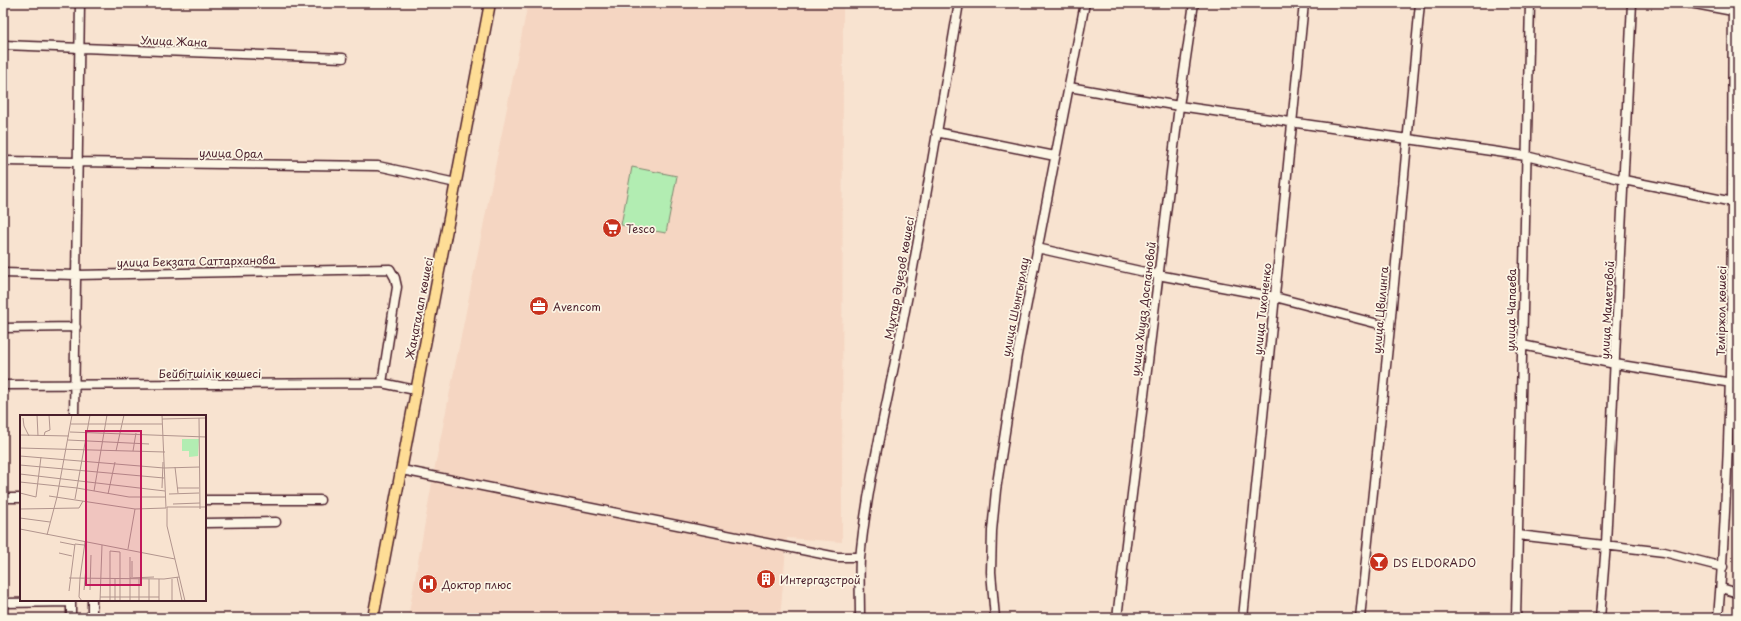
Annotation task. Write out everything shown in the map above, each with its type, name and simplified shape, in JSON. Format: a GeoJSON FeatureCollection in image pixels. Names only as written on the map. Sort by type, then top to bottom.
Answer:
{"type":"FeatureCollection","features":[{"type":"Feature","properties":{"kind":"main road","name":"Жаңаталап көшесі"},"geometry":{"type":"LineString","coordinates":[[373,618],[490,3]]}},
{"type":"Feature","properties":{"kind":"street"},"geometry":{"type":"LineString","coordinates":[[74,415],[80,3]]}},
{"type":"Feature","properties":{"kind":"street","name":"Мұхтар Әуезов көшесі"},"geometry":{"type":"LineString","coordinates":[[860,618],[860,558],[880,437],[900,336],[959,3]]}},
{"type":"Feature","properties":{"kind":"street","name":"улица Шынгырлау"},"geometry":{"type":"LineString","coordinates":[[995,618],[991,572],[992,531],[996,490],[1017,355],[1054,156],[1085,3]]}},
{"type":"Feature","properties":{"kind":"street","name":"улица Хиуаз Доспановой"},"geometry":{"type":"LineString","coordinates":[[1117,618],[1179,106],[1194,3]]}},
{"type":"Feature","properties":{"kind":"street","name":"улица Тихоненко"},"geometry":{"type":"LineString","coordinates":[[1243,618],[1304,3]]}},
{"type":"Feature","properties":{"kind":"street","name":"улица Цвилинга"},"geometry":{"type":"LineString","coordinates":[[1360,618],[1390,328],[1420,3]]}},
{"type":"Feature","properties":{"kind":"street","name":"улица Чапаева"},"geometry":{"type":"LineString","coordinates":[[1516,618],[1530,3]]}},
{"type":"Feature","properties":{"kind":"street","name":"улица Маметовой"},"geometry":{"type":"LineString","coordinates":[[1600,618],[1606,544],[1632,3]]}},
{"type":"Feature","properties":{"kind":"street"},"geometry":{"type":"LineString","coordinates":[[1690,3],[1735,9]]}},
{"type":"Feature","properties":{"kind":"street","name":"Теміржол көшесі"},"geometry":{"type":"LineString","coordinates":[[1718,618],[1723,567],[1734,383],[1735,9]]}},
{"type":"Feature","properties":{"kind":"street","name":"Улица Жана"},"geometry":{"type":"LineString","coordinates":[[3,44],[343,58]]}},
{"type":"Feature","properties":{"kind":"street"},"geometry":{"type":"LineString","coordinates":[[1069,87],[1179,106],[1526,156],[1624,180],[1735,202]]}},
{"type":"Feature","properties":{"kind":"street"},"geometry":{"type":"LineString","coordinates":[[936,132],[1054,156]]}},
{"type":"Feature","properties":{"kind":"street","name":"улица Орал"},"geometry":{"type":"LineString","coordinates":[[3,161],[378,166],[456,183]]}},
{"type":"Feature","properties":{"kind":"street"},"geometry":{"type":"LineString","coordinates":[[1037,248],[1158,275],[1275,297],[1390,328]]}},
{"type":"Feature","properties":{"kind":"street","name":"улица Бекзата Саттарханова"},"geometry":{"type":"LineString","coordinates":[[3,274],[390,269],[398,287],[382,384]]}},
{"type":"Feature","properties":{"kind":"street"},"geometry":{"type":"LineString","coordinates":[[3,328],[76,327]]}},
{"type":"Feature","properties":{"kind":"street"},"geometry":{"type":"LineString","coordinates":[[1522,345],[1615,364],[1734,383]]}},
{"type":"Feature","properties":{"kind":"street","name":"Бейбітшілік көшесі"},"geometry":{"type":"LineString","coordinates":[[3,385],[382,384],[416,390]]}},
{"type":"Feature","properties":{"kind":"street"},"geometry":{"type":"LineString","coordinates":[[402,470],[837,557],[860,558]]}},
{"type":"Feature","properties":{"kind":"street"},"geometry":{"type":"LineString","coordinates":[[3,498],[20,498]]}},
{"type":"Feature","properties":{"kind":"street"},"geometry":{"type":"LineString","coordinates":[[206,500],[320,500]]}},
{"type":"Feature","properties":{"kind":"street"},"geometry":{"type":"LineString","coordinates":[[206,523],[276,522]]}},
{"type":"Feature","properties":{"kind":"street"},"geometry":{"type":"LineString","coordinates":[[1518,535],[1606,544],[1664,552],[1723,567]]}},
{"type":"Feature","properties":{"kind":"street"},"geometry":{"type":"LineString","coordinates":[[1721,588],[1738,593]]}},
{"type":"Feature","properties":{"kind":"street"},"geometry":{"type":"LineString","coordinates":[[3,603],[71,601],[71,618]]}},
{"type":"Feature","properties":{"kind":"street"},"geometry":{"type":"LineString","coordinates":[[92,601],[92,618]]}},
{"type":"Feature","properties":{"kind":"shaded area"},"geometry":{"type":"Polygon","coordinates":[[[528,3],[843,3],[842,542],[787,538],[780,618],[408,618],[435,466],[528,3]]]}},
{"type":"Feature","properties":{"kind":"green space"},"geometry":{"type":"Polygon","coordinates":[[[632,167],[677,176],[666,233],[621,225],[632,167]]]}},
{"type":"Feature","properties":{"kind":"place","name":"Tesco"},"geometry":{"type":"Point","coordinates":[612,228]}},
{"type":"Feature","properties":{"kind":"place","name":"Avencom"},"geometry":{"type":"Point","coordinates":[539,306]}},
{"type":"Feature","properties":{"kind":"place","name":"DS ELDORADO"},"geometry":{"type":"Point","coordinates":[1379,562]}},
{"type":"Feature","properties":{"kind":"place","name":"Интергазстрой"},"geometry":{"type":"Point","coordinates":[766,579]}},
{"type":"Feature","properties":{"kind":"place","name":"Доктор плюс"},"geometry":{"type":"Point","coordinates":[428,584]}}]}
